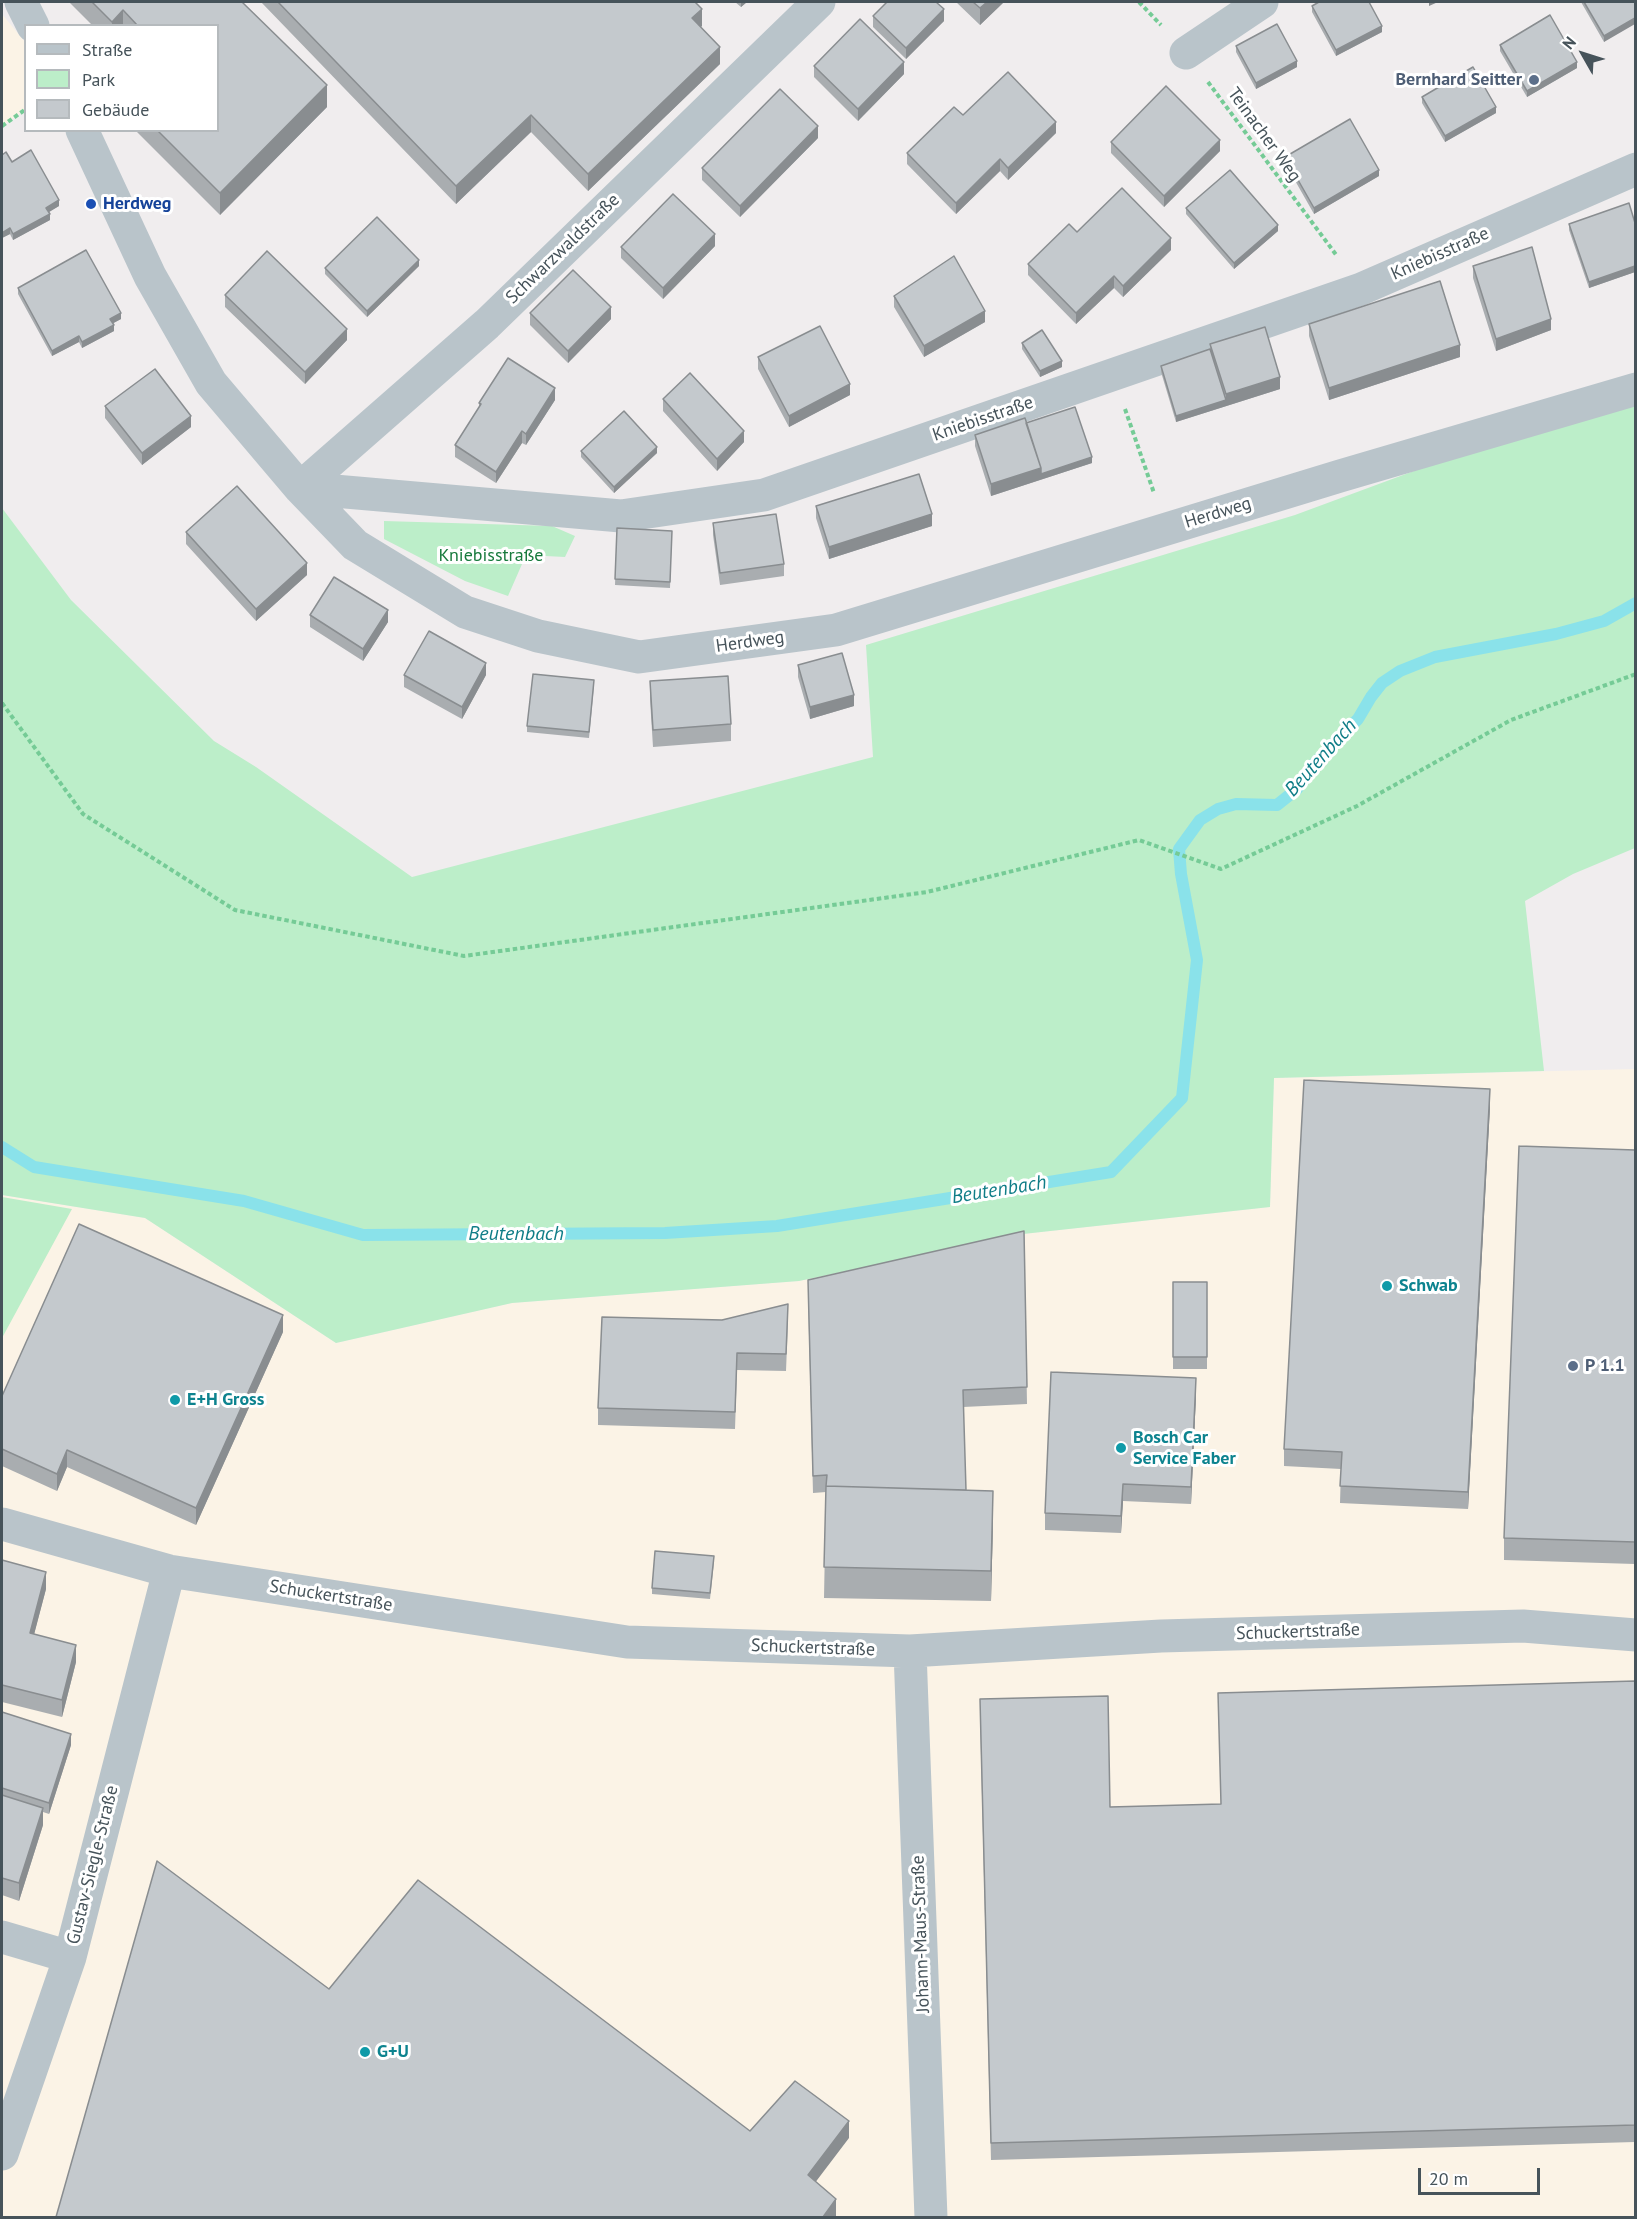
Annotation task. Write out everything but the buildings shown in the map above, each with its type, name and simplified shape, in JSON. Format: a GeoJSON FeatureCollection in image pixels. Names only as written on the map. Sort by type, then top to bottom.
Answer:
{"type":"FeatureCollection","features":[{"type":"Feature","properties":{"kind":"street"},"geometry":{"type":"LineString","coordinates":[[21,2],[32,24]]}},
{"type":"Feature","properties":{"kind":"street","name":"Schwarzwaldstraße"},"geometry":{"type":"LineString","coordinates":[[300,488],[487,324],[819,2]]}},
{"type":"Feature","properties":{"kind":"street"},"geometry":{"type":"LineString","coordinates":[[1186,52],[1262,2]]}},
{"type":"Feature","properties":{"kind":"street","name":"Herdweg"},"geometry":{"type":"LineString","coordinates":[[83,132],[150,276],[211,383],[300,488],[355,546],[465,612],[538,636],[639,657],[836,630],[1635,389]]}},
{"type":"Feature","properties":{"kind":"street","name":"Kniebisstraße"},"geometry":{"type":"LineString","coordinates":[[300,488],[621,516],[764,495],[1361,289],[1635,169]]}},
{"type":"Feature","properties":{"kind":"street","name":"Schuckertstraße"},"geometry":{"type":"LineString","coordinates":[[2,1524],[169,1571],[627,1642],[910,1651],[1161,1636],[1523,1626],[1635,1635]]}},
{"type":"Feature","properties":{"kind":"street","name":"Gustav-Siegle-Straße"},"geometry":{"type":"LineString","coordinates":[[2,2154],[70,1956],[169,1571]]}},
{"type":"Feature","properties":{"kind":"street","name":"Johann-Maus-Straße"},"geometry":{"type":"LineString","coordinates":[[910,1651],[932,2217]]}},
{"type":"Feature","properties":{"kind":"street"},"geometry":{"type":"LineString","coordinates":[[2,1936],[70,1956]]}},
{"type":"Feature","properties":{"kind":"path","name":"Teinacher Weg"},"geometry":{"type":"LineString","coordinates":[[1139,2],[1186,52],[1361,289]]}},
{"type":"Feature","properties":{"kind":"path"},"geometry":{"type":"LineString","coordinates":[[2,126],[24,110]]}},
{"type":"Feature","properties":{"kind":"path"},"geometry":{"type":"LineString","coordinates":[[1114,374],[1166,529]]}},
{"type":"Feature","properties":{"kind":"path"},"geometry":{"type":"LineString","coordinates":[[2,703],[83,814],[235,910],[464,957],[927,892],[1139,840],[1221,869],[1357,806],[1511,720],[1635,674]]}},
{"type":"Feature","properties":{"kind":"shaded area"},"geometry":{"type":"Polygon","coordinates":[[[2,14],[24,41],[24,110],[2,126],[2,14]]]}},
{"type":"Feature","properties":{"kind":"shaded area"},"geometry":{"type":"Polygon","coordinates":[[[1635,1069],[1635,2217],[2,2217],[2,1195],[145,1218],[336,1343],[512,1303],[799,1281],[1023,1234],[1270,1207],[1274,1078],[1635,1069]]]}},
{"type":"Feature","properties":{"kind":"green space"},"geometry":{"type":"Polygon","coordinates":[[[1635,405],[1635,848],[1573,874],[1525,901],[1544,1071],[1274,1078],[1270,1207],[1023,1234],[799,1281],[512,1303],[336,1343],[145,1218],[2,1195],[2,508],[71,600],[214,741],[256,767],[412,877],[873,757],[866,645],[1295,515],[1422,468],[1635,405]]]}},
{"type":"Feature","properties":{"kind":"green space","name":"Kniebisstraße"},"geometry":{"type":"Polygon","coordinates":[[[384,521],[552,526],[575,536],[565,557],[526,555],[508,596],[465,581],[384,539],[384,521]]]}},
{"type":"Feature","properties":{"kind":"green space"},"geometry":{"type":"Polygon","coordinates":[[[2,1197],[72,1209],[2,1338],[2,1197]]]}},
{"type":"Feature","properties":{"kind":"waterway","name":"Beutenbach"},"geometry":{"type":"LineString","coordinates":[[2,1147],[34,1167],[244,1201],[363,1235],[665,1233],[777,1226],[1111,1172],[1182,1098],[1197,960],[1181,874],[1179,849],[1200,820],[1218,809],[1236,804],[1277,805],[1297,789],[1312,766],[1358,719],[1382,683],[1400,671],[1435,657],[1556,634],[1604,621],[1636,603]]}},
{"type":"Feature","properties":{"kind":"place","name":"Bernhard Seitter"},"geometry":{"type":"Point","coordinates":[1534,80]}},
{"type":"Feature","properties":{"kind":"place","name":"Herdweg"},"geometry":{"type":"Point","coordinates":[91,204]}},
{"type":"Feature","properties":{"kind":"place","name":"Schwab"},"geometry":{"type":"Point","coordinates":[1387,1286]}},
{"type":"Feature","properties":{"kind":"place","name":"P 1.1"},"geometry":{"type":"Point","coordinates":[1573,1366]}},
{"type":"Feature","properties":{"kind":"place","name":"E+H Gross"},"geometry":{"type":"Point","coordinates":[175,1400]}},
{"type":"Feature","properties":{"kind":"place","name":"Bosch Car Service Faber"},"geometry":{"type":"Point","coordinates":[1121,1448]}},
{"type":"Feature","properties":{"kind":"place","name":"G+U"},"geometry":{"type":"Point","coordinates":[365,2052]}}]}
